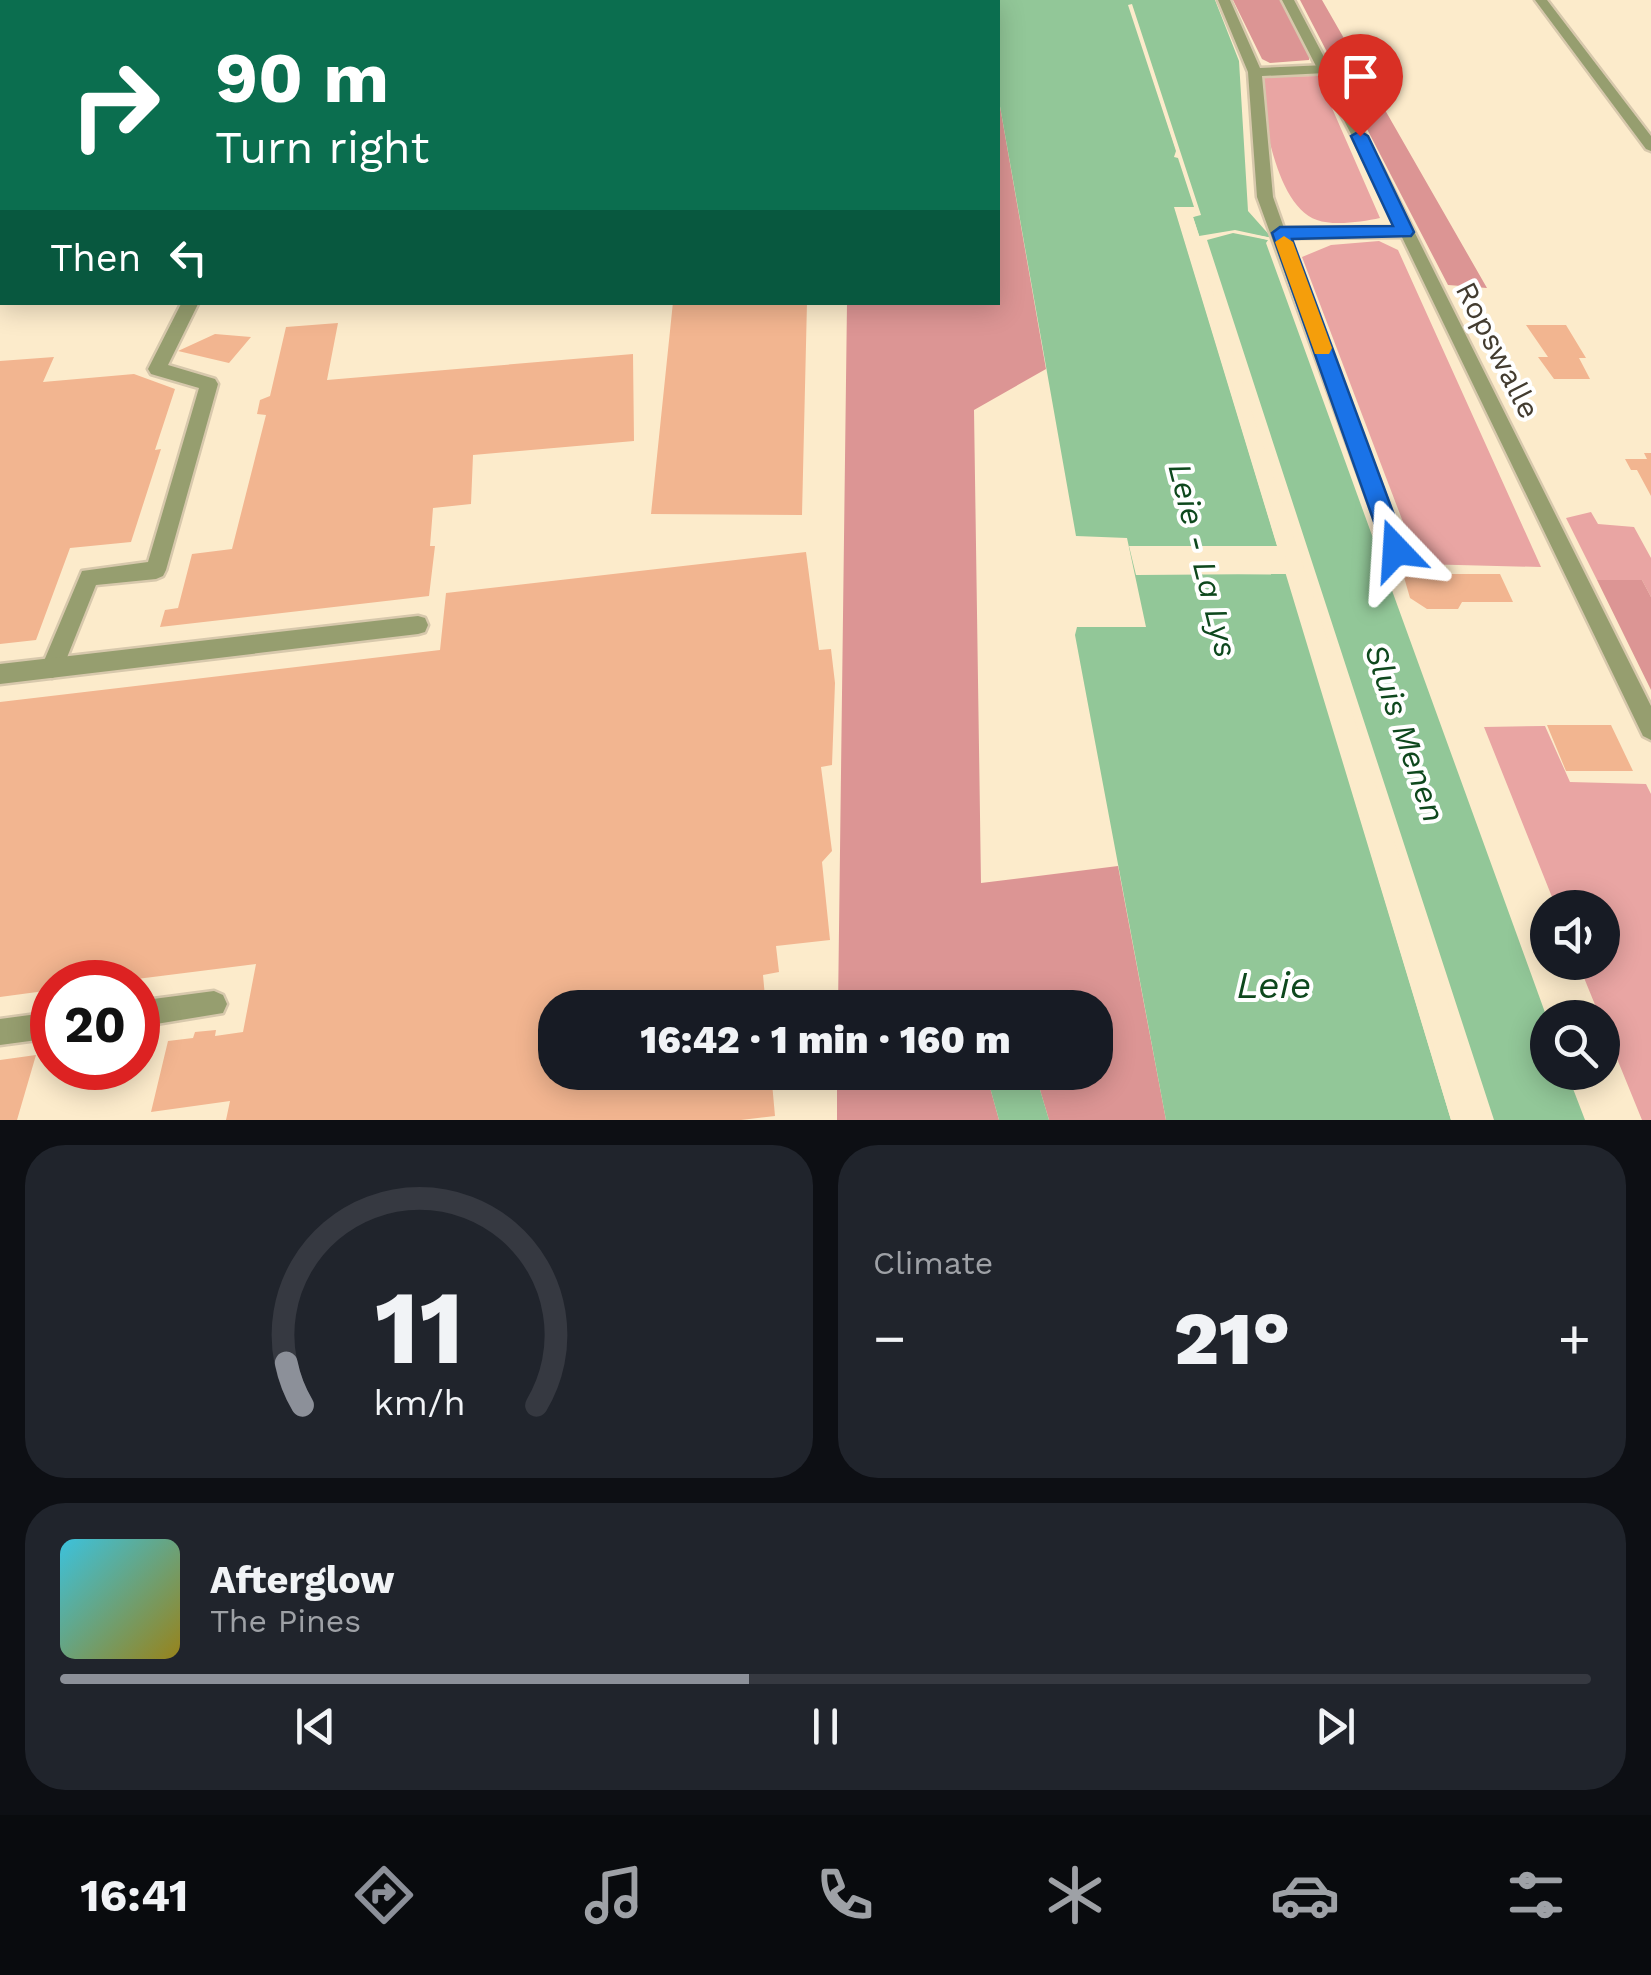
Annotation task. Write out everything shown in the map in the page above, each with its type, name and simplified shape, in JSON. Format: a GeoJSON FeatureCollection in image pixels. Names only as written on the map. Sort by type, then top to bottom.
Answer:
{"type":"FeatureCollection","features":[{"type":"Feature","properties":{"kind":"street"},"geometry":{"type":"LineString","coordinates":[[1224,0],[1254,72],[1266,197],[1396,550]]}},
{"type":"Feature","properties":{"kind":"street","name":"Ropswalle"},"geometry":{"type":"LineString","coordinates":[[1288,0],[1326,69],[1651,729]]}},
{"type":"Feature","properties":{"kind":"street"},"geometry":{"type":"LineString","coordinates":[[1541,0],[1651,146]]}},
{"type":"Feature","properties":{"kind":"street"},"geometry":{"type":"LineString","coordinates":[[1254,72],[1326,69]]}},
{"type":"Feature","properties":{"kind":"street"},"geometry":{"type":"LineString","coordinates":[[1280,233],[1405,232]]}},
{"type":"Feature","properties":{"kind":"street"},"geometry":{"type":"LineString","coordinates":[[52,668],[89,577],[156,570],[210,384],[157,370],[190,305]]}},
{"type":"Feature","properties":{"kind":"street"},"geometry":{"type":"LineString","coordinates":[[0,674],[418,624]]}},
{"type":"Feature","properties":{"kind":"street"},"geometry":{"type":"LineString","coordinates":[[160,1011],[214,1004]]}},
{"type":"Feature","properties":{"kind":"street"},"geometry":{"type":"LineString","coordinates":[[0,1032],[30,1028]]}},
{"type":"Feature","properties":{"kind":"shaded area"},"geometry":{"type":"Polygon","coordinates":[[[1233,0],[1281,0],[1309,52],[1309,60],[1270,63],[1262,59],[1233,0]]]}},
{"type":"Feature","properties":{"kind":"shaded area"},"geometry":{"type":"Polygon","coordinates":[[[1300,0],[1322,0],[1487,288],[1448,285],[1300,0]]]}},
{"type":"Feature","properties":{"kind":"shaded area"},"geometry":{"type":"Polygon","coordinates":[[[1318,76],[1380,218],[1339,223],[1317,220],[1291,197],[1281,178],[1268,135],[1259,77],[1318,76]]]}},
{"type":"Feature","properties":{"kind":"shaded area"},"geometry":{"type":"Polygon","coordinates":[[[1000,106],[1046,369],[974,410],[981,883],[1118,866],[1166,1120],[1049,1120],[1040,1090],[1113,1090],[1113,990],[838,990],[847,305],[1000,305],[1000,106]]]}},
{"type":"Feature","properties":{"kind":"shaded area"},"geometry":{"type":"Polygon","coordinates":[[[1379,241],[1398,250],[1541,567],[1419,564],[1302,257],[1331,245],[1379,241]]]}},
{"type":"Feature","properties":{"kind":"shaded area"},"geometry":{"type":"Polygon","coordinates":[[[1591,512],[1598,524],[1634,527],[1651,558],[1651,597],[1642,580],[1597,580],[1566,518],[1591,512]]]}},
{"type":"Feature","properties":{"kind":"shaded area"},"geometry":{"type":"Polygon","coordinates":[[[1597,580],[1642,580],[1651,597],[1651,690],[1597,580]]]}},
{"type":"Feature","properties":{"kind":"shaded area"},"geometry":{"type":"Polygon","coordinates":[[[1545,726],[1570,782],[1646,784],[1651,794],[1651,1120],[1642,1120],[1620,1066],[1620,1000],[1593,1000],[1585,980],[1620,980],[1620,890],[1549,890],[1484,727],[1545,726]]]}},
{"type":"Feature","properties":{"kind":"shaded area"},"geometry":{"type":"Polygon","coordinates":[[[837,1090],[991,1090],[999,1120],[837,1120],[837,1090]]]}},
{"type":"Feature","properties":{"kind":"water","name":"Leie"},"geometry":{"type":"Polygon","coordinates":[[[1000,0],[1215,0],[1239,61],[1248,211],[1272,238],[1234,231],[1268,240],[1530,980],[1540,1000],[1530,1000],[1530,1090],[1574,1090],[1585,1120],[1492,1120],[1193,217],[1200,214],[1129,5],[1195,208],[1175,208],[1451,1120],[1166,1120],[1075,635],[1077,627],[1146,627],[1127,538],[1076,536],[1000,106],[1000,0]]]}},
{"type":"Feature","properties":{"kind":"water"},"geometry":{"type":"Polygon","coordinates":[[[991,1090],[1040,1090],[1049,1120],[999,1120],[991,1090]]]}},
{"type":"Feature","properties":{"kind":"pier"},"geometry":{"type":"Polygon","coordinates":[[[1132,4],[1201,215],[1193,217],[1199,236],[1235,230],[1272,238],[1233,233],[1207,240],[1494,1120],[1487,1120],[1195,240],[1190,213],[1181,212],[1456,1120],[1451,1120],[1287,574],[1136,575],[1129,546],[1277,546],[1174,207],[1194,207],[1178,158],[1174,157],[1176,151],[1128,5],[1132,4]]]}},
{"type":"Feature","properties":{"kind":"building"},"geometry":{"type":"Polygon","coordinates":[[[673,305],[807,305],[802,515],[651,514],[673,305]]]}},
{"type":"Feature","properties":{"kind":"building"},"geometry":{"type":"Polygon","coordinates":[[[338,323],[327,380],[633,354],[634,441],[473,455],[471,504],[433,508],[430,546],[435,546],[429,596],[160,627],[165,610],[178,608],[192,554],[232,549],[266,415],[257,414],[260,400],[270,396],[286,327],[338,323]]]}},
{"type":"Feature","properties":{"kind":"building"},"geometry":{"type":"Polygon","coordinates":[[[1526,325],[1566,325],[1586,358],[1579,358],[1590,379],[1554,379],[1538,357],[1548,357],[1526,325]]]}},
{"type":"Feature","properties":{"kind":"building"},"geometry":{"type":"Polygon","coordinates":[[[215,334],[251,337],[229,363],[178,351],[215,334]]]}},
{"type":"Feature","properties":{"kind":"building"},"geometry":{"type":"Polygon","coordinates":[[[54,357],[43,382],[134,374],[175,389],[155,450],[161,449],[131,542],[70,548],[36,640],[0,644],[0,361],[54,357]]]}},
{"type":"Feature","properties":{"kind":"building"},"geometry":{"type":"Polygon","coordinates":[[[1644,453],[1651,453],[1651,496],[1637,470],[1631,470],[1625,459],[1647,459],[1644,453]]]}},
{"type":"Feature","properties":{"kind":"building"},"geometry":{"type":"Polygon","coordinates":[[[806,552],[819,650],[831,649],[835,683],[832,765],[821,767],[832,851],[822,862],[830,940],[776,946],[779,972],[763,975],[764,990],[538,990],[538,1090],[773,1090],[775,1116],[741,1120],[226,1120],[230,1101],[151,1112],[156,1090],[160,1090],[168,1041],[193,1038],[195,1032],[216,1030],[215,1036],[243,1032],[256,964],[160,976],[160,960],[30,960],[30,993],[0,997],[0,702],[440,650],[446,593],[806,552]]]}},
{"type":"Feature","properties":{"kind":"building"},"geometry":{"type":"Polygon","coordinates":[[[1411,567],[1440,567],[1451,574],[1500,574],[1513,602],[1462,602],[1458,609],[1427,609],[1410,598],[1404,577],[1411,567]]]}},
{"type":"Feature","properties":{"kind":"building"},"geometry":{"type":"Polygon","coordinates":[[[1547,725],[1611,725],[1633,771],[1566,771],[1547,725]]]}},
{"type":"Feature","properties":{"kind":"building"},"geometry":{"type":"Polygon","coordinates":[[[30,1056],[30,1076],[17,1120],[0,1120],[0,1060],[30,1056]]]}},
{"type":"Feature","properties":{"kind":"slow traffic"},"geometry":{"type":"LineString","coordinates":[[1284,242],[1322,348]]}},
{"type":"Feature","properties":{"kind":"route"},"geometry":{"type":"LineString","coordinates":[[1360,136],[1405,232],[1280,233],[1396,550]]}},
{"type":"Feature","properties":{"kind":"water label","name":"Leie - La Lys"},"geometry":{"type":"Point","coordinates":[1203,560]}},
{"type":"Feature","properties":{"kind":"water label","name":"Sluis Menen"},"geometry":{"type":"Point","coordinates":[1405,733]}}]}
